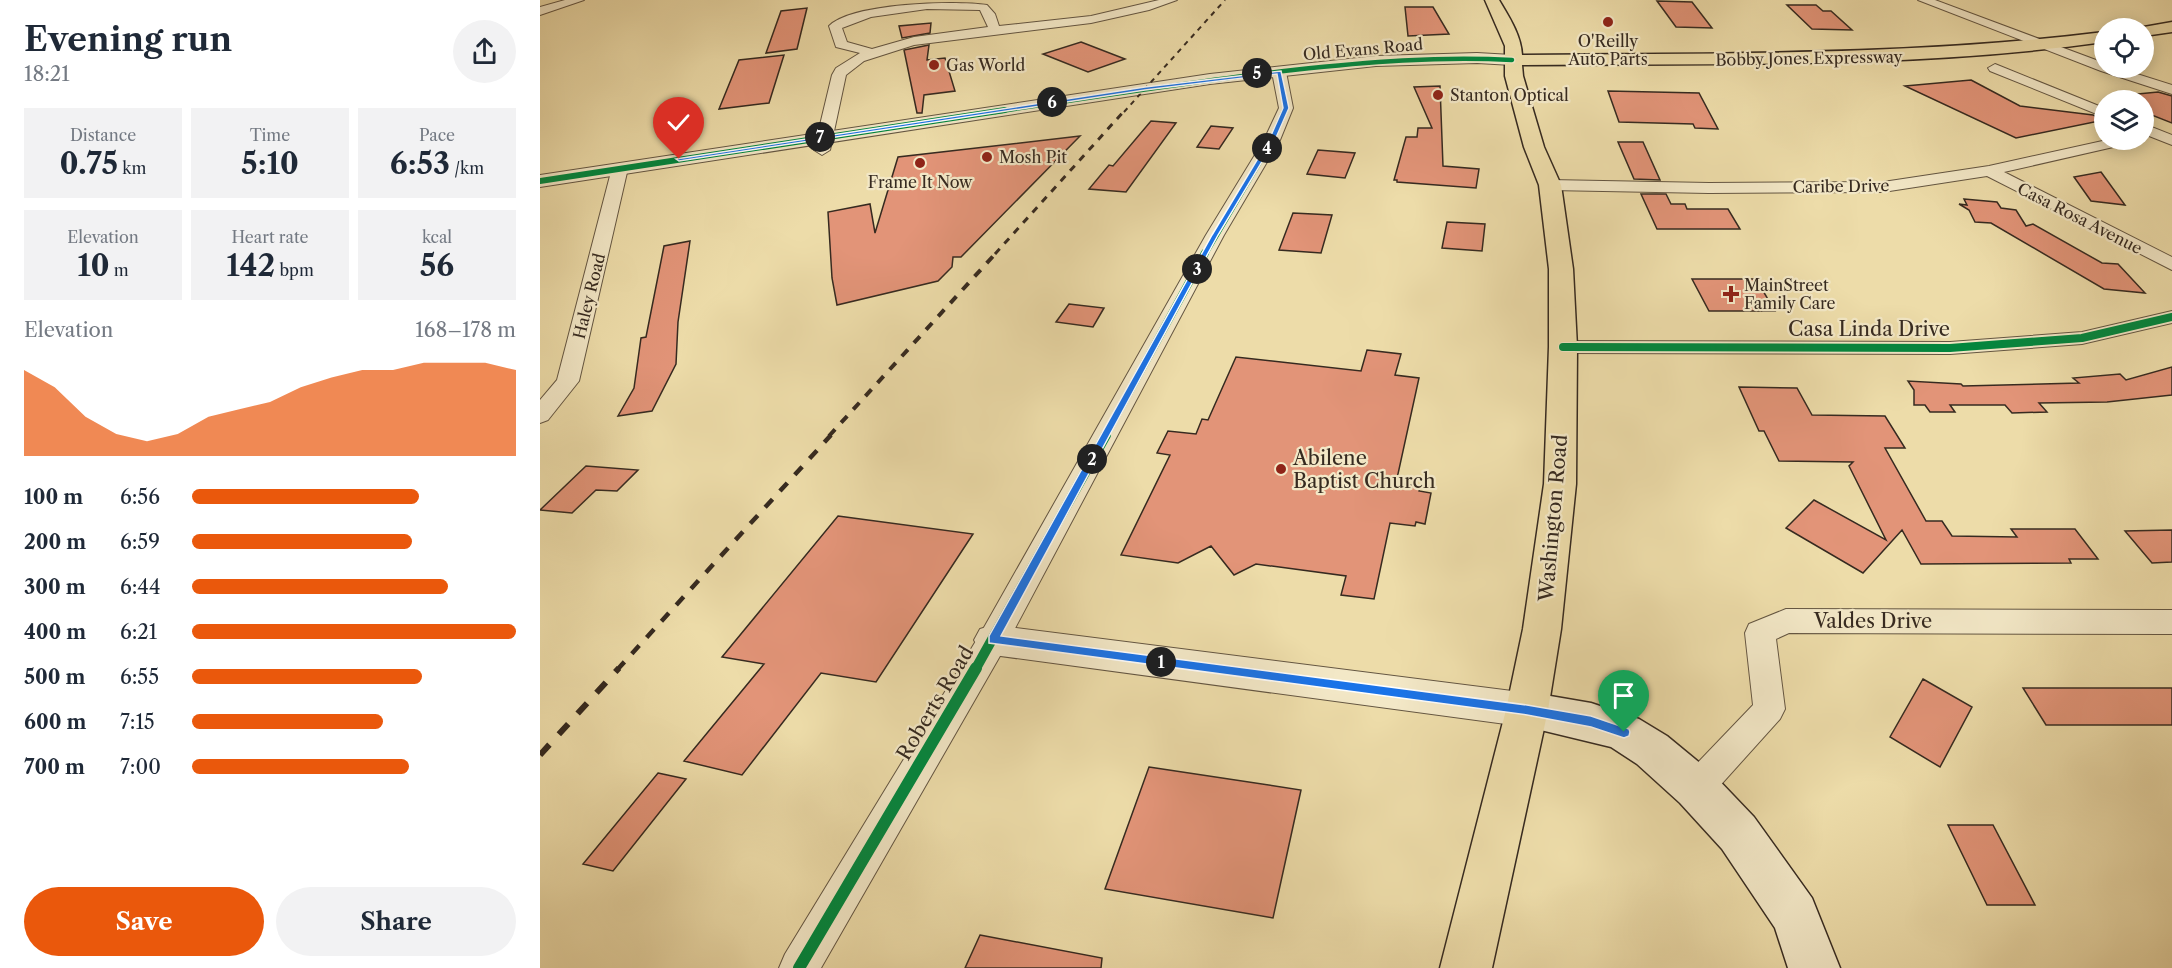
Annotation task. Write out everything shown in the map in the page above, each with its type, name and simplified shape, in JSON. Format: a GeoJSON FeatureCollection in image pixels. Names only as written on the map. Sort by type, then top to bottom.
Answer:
{"type":"FeatureCollection","features":[{"type":"Feature","properties":{"kind":"main road","name":"Washington Road"},"geometry":{"type":"LineString","coordinates":[[1466,968],[1527,710],[1542,628],[1560,484],[1563,347],[1560,265],[1550,186],[1534,147],[1532,84],[1512,60],[1511,40],[1492,0]]}},
{"type":"Feature","properties":{"kind":"main road"},"geometry":{"type":"LineString","coordinates":[[2154,30],[2172,27]]}},
{"type":"Feature","properties":{"kind":"main road"},"geometry":{"type":"LineString","coordinates":[[2007,30],[2033,36],[2082,40]]}},
{"type":"Feature","properties":{"kind":"main road","name":"Bobby Jones Expressway"},"geometry":{"type":"LineString","coordinates":[[1512,60],[1919,56],[2012,49],[2094,38]]}},
{"type":"Feature","properties":{"kind":"main road"},"geometry":{"type":"LineString","coordinates":[[1511,40],[1525,48],[1558,57],[1597,59]]}},
{"type":"Feature","properties":{"kind":"main road"},"geometry":{"type":"LineString","coordinates":[[1995,68],[1992,65],[1994,60],[2012,49]]}},
{"type":"Feature","properties":{"kind":"main road"},"geometry":{"type":"LineString","coordinates":[[1919,56],[1995,68]]}},
{"type":"Feature","properties":{"kind":"main road"},"geometry":{"type":"LineString","coordinates":[[1532,84],[1553,68],[1597,59]]}},
{"type":"Feature","properties":{"kind":"main road"},"geometry":{"type":"LineString","coordinates":[[1527,710],[1591,722],[1624,732],[1652,750],[1696,788],[1738,833],[1795,915],[1814,968]]}},
{"type":"Feature","properties":{"kind":"street"},"geometry":{"type":"LineString","coordinates":[[540,11],[578,0]]}},
{"type":"Feature","properties":{"kind":"street"},"geometry":{"type":"LineString","coordinates":[[823,143],[837,75],[869,52],[930,38],[1088,20],[1171,0]]}},
{"type":"Feature","properties":{"kind":"street"},"geometry":{"type":"LineString","coordinates":[[1924,0],[2094,63]]}},
{"type":"Feature","properties":{"kind":"street"},"geometry":{"type":"LineString","coordinates":[[869,52],[841,44],[834,26],[854,16],[958,5],[983,7],[989,14],[995,30]]}},
{"type":"Feature","properties":{"kind":"street","name":"Old Evans Road"},"geometry":{"type":"LineString","coordinates":[[540,182],[620,168],[823,143],[1166,85],[1376,61],[1477,58],[1512,60]]}},
{"type":"Feature","properties":{"kind":"street"},"geometry":{"type":"LineString","coordinates":[[1995,68],[2094,109]]}},
{"type":"Feature","properties":{"kind":"street","name":"Roberts Road"},"geometry":{"type":"LineString","coordinates":[[799,968],[993,640],[1215,235],[1272,140],[1286,108],[1279,72]]}},
{"type":"Feature","properties":{"kind":"street"},"geometry":{"type":"LineString","coordinates":[[2137,78],[2172,90]]}},
{"type":"Feature","properties":{"kind":"street"},"geometry":{"type":"LineString","coordinates":[[2154,134],[2172,140]]}},
{"type":"Feature","properties":{"kind":"street","name":"Caribe Drive"},"geometry":{"type":"LineString","coordinates":[[1550,186],[1883,187],[1989,171],[2094,147]]}},
{"type":"Feature","properties":{"kind":"street","name":"Haley Road"},"geometry":{"type":"LineString","coordinates":[[540,415],[568,381],[620,168]]}},
{"type":"Feature","properties":{"kind":"street","name":"Casa Rosa Avenue"},"geometry":{"type":"LineString","coordinates":[[1989,171],[2172,264]]}},
{"type":"Feature","properties":{"kind":"street","name":"Casa Linda Drive"},"geometry":{"type":"LineString","coordinates":[[1563,347],[1950,348],[2082,338],[2172,316]]}},
{"type":"Feature","properties":{"kind":"street","name":"Valdes Drive"},"geometry":{"type":"LineString","coordinates":[[1696,788],[1769,709],[1760,633],[1786,621],[2172,622]]}},
{"type":"Feature","properties":{"kind":"street"},"geometry":{"type":"LineString","coordinates":[[993,640],[1527,710]]}},
{"type":"Feature","properties":{"kind":"building"},"geometry":{"type":"Polygon","coordinates":[[[1657,1],[1692,2],[1712,28],[1676,27],[1657,1]]]}},
{"type":"Feature","properties":{"kind":"building"},"geometry":{"type":"Polygon","coordinates":[[[1787,5],[1816,5],[1823,11],[1831,11],[1852,30],[1812,29],[1787,5]]]}},
{"type":"Feature","properties":{"kind":"building"},"geometry":{"type":"Polygon","coordinates":[[[1405,7],[1433,7],[1449,34],[1408,36],[1405,7]]]}},
{"type":"Feature","properties":{"kind":"building"},"geometry":{"type":"Polygon","coordinates":[[[807,8],[797,49],[766,53],[781,11],[807,8]]]}},
{"type":"Feature","properties":{"kind":"building"},"geometry":{"type":"Polygon","coordinates":[[[931,23],[930,33],[902,38],[899,26],[931,23]]]}},
{"type":"Feature","properties":{"kind":"building"},"geometry":{"type":"Polygon","coordinates":[[[1081,42],[1125,59],[1088,72],[1043,54],[1081,42]]]}},
{"type":"Feature","properties":{"kind":"building"},"geometry":{"type":"Polygon","coordinates":[[[929,45],[927,60],[945,58],[955,91],[924,95],[922,113],[917,113],[904,50],[929,45]]]}},
{"type":"Feature","properties":{"kind":"building"},"geometry":{"type":"Polygon","coordinates":[[[784,55],[769,103],[719,109],[739,60],[784,55]]]}},
{"type":"Feature","properties":{"kind":"building"},"geometry":{"type":"Polygon","coordinates":[[[1971,80],[2020,106],[2093,115],[2094,122],[2016,138],[1905,86],[1971,80]]]}},
{"type":"Feature","properties":{"kind":"building"},"geometry":{"type":"Polygon","coordinates":[[[1440,86],[1443,166],[1479,169],[1476,188],[1394,180],[1406,137],[1417,137],[1418,128],[1432,128],[1414,87],[1440,86]]]}},
{"type":"Feature","properties":{"kind":"building"},"geometry":{"type":"Polygon","coordinates":[[[1608,91],[1699,93],[1718,129],[1695,128],[1693,124],[1619,122],[1608,91]]]}},
{"type":"Feature","properties":{"kind":"building"},"geometry":{"type":"Polygon","coordinates":[[[2154,92],[2172,96],[2172,123],[2154,116],[2154,92]]]}},
{"type":"Feature","properties":{"kind":"building"},"geometry":{"type":"Polygon","coordinates":[[[1151,121],[1176,123],[1126,192],[1089,189],[1109,165],[1113,166],[1151,121]]]}},
{"type":"Feature","properties":{"kind":"building"},"geometry":{"type":"Polygon","coordinates":[[[1211,126],[1233,128],[1219,149],[1197,147],[1211,126]]]}},
{"type":"Feature","properties":{"kind":"building"},"geometry":{"type":"Polygon","coordinates":[[[1080,136],[961,257],[953,257],[952,267],[938,281],[837,305],[832,278],[828,212],[870,204],[875,233],[898,157],[1080,136]]]}},
{"type":"Feature","properties":{"kind":"building"},"geometry":{"type":"Polygon","coordinates":[[[1618,142],[1643,142],[1660,180],[1634,179],[1618,142]]]}},
{"type":"Feature","properties":{"kind":"building"},"geometry":{"type":"Polygon","coordinates":[[[1318,150],[1355,153],[1345,178],[1307,174],[1318,150]]]}},
{"type":"Feature","properties":{"kind":"building"},"geometry":{"type":"Polygon","coordinates":[[[2101,172],[2125,205],[2091,201],[2074,177],[2101,172]]]}},
{"type":"Feature","properties":{"kind":"building"},"geometry":{"type":"Polygon","coordinates":[[[1641,194],[1666,194],[1671,204],[1685,204],[1687,209],[1728,209],[1740,229],[1657,229],[1641,194]]]}},
{"type":"Feature","properties":{"kind":"building"},"geometry":{"type":"Polygon","coordinates":[[[1964,199],[1997,202],[2001,208],[2016,210],[2026,226],[2033,224],[2102,263],[2118,264],[2145,293],[2104,289],[1991,223],[1975,222],[1969,210],[1959,204],[1967,205],[1964,199]]]}},
{"type":"Feature","properties":{"kind":"building"},"geometry":{"type":"Polygon","coordinates":[[[1293,213],[1332,215],[1321,253],[1279,250],[1293,213]]]}},
{"type":"Feature","properties":{"kind":"building"},"geometry":{"type":"Polygon","coordinates":[[[1447,222],[1485,224],[1482,251],[1442,248],[1447,222]]]}},
{"type":"Feature","properties":{"kind":"building"},"geometry":{"type":"Polygon","coordinates":[[[690,241],[678,322],[676,364],[652,411],[618,416],[634,388],[641,338],[646,337],[664,246],[690,241]]]}},
{"type":"Feature","properties":{"kind":"building"},"geometry":{"type":"Polygon","coordinates":[[[1692,279],[1756,279],[1775,311],[1709,311],[1692,279]]]}},
{"type":"Feature","properties":{"kind":"building"},"geometry":{"type":"Polygon","coordinates":[[[1069,304],[1104,308],[1093,327],[1056,322],[1069,304]]]}},
{"type":"Feature","properties":{"kind":"building","name":"Abilene Baptist Church"},"geometry":{"type":"Polygon","coordinates":[[[1367,350],[1401,354],[1395,375],[1419,378],[1396,483],[1420,486],[1419,491],[1431,493],[1425,524],[1416,522],[1415,526],[1390,523],[1374,599],[1341,595],[1346,576],[1256,564],[1234,575],[1211,546],[1178,563],[1121,555],[1170,455],[1157,453],[1168,431],[1196,434],[1202,419],[1208,420],[1236,357],[1361,371],[1367,350]]]}},
{"type":"Feature","properties":{"kind":"building"},"geometry":{"type":"Polygon","coordinates":[[[2172,367],[2172,395],[2107,402],[2039,403],[2047,412],[2012,413],[2005,405],[1950,405],[1955,412],[1930,412],[1925,405],[1914,405],[1914,390],[1908,381],[1961,384],[1963,386],[2079,383],[2073,378],[2120,374],[2126,380],[2172,367]]]}},
{"type":"Feature","properties":{"kind":"building"},"geometry":{"type":"Polygon","coordinates":[[[1739,387],[1797,388],[1812,415],[1885,416],[1905,448],[1885,448],[1926,521],[1942,521],[1952,536],[2017,537],[2011,529],[2075,529],[2098,559],[2069,559],[2071,563],[1921,564],[1902,530],[1863,573],[1786,528],[1814,500],[1886,540],[1849,466],[1853,462],[1779,461],[1764,431],[1759,431],[1739,387]]]}},
{"type":"Feature","properties":{"kind":"building"},"geometry":{"type":"Polygon","coordinates":[[[586,466],[638,470],[617,491],[596,490],[572,513],[540,510],[586,466]]]}},
{"type":"Feature","properties":{"kind":"building"},"geometry":{"type":"Polygon","coordinates":[[[838,516],[973,534],[876,682],[821,673],[742,775],[684,761],[764,664],[722,657],[838,516]]]}},
{"type":"Feature","properties":{"kind":"building"},"geometry":{"type":"Polygon","coordinates":[[[2172,530],[2172,562],[2152,563],[2125,531],[2172,530]]]}},
{"type":"Feature","properties":{"kind":"building"},"geometry":{"type":"Polygon","coordinates":[[[1923,679],[1972,707],[1940,767],[1890,737],[1923,679]]]}},
{"type":"Feature","properties":{"kind":"building"},"geometry":{"type":"Polygon","coordinates":[[[2023,688],[2172,688],[2172,725],[2046,725],[2023,688]]]}},
{"type":"Feature","properties":{"kind":"building"},"geometry":{"type":"Polygon","coordinates":[[[1149,767],[1301,790],[1273,918],[1105,889],[1149,767]]]}},
{"type":"Feature","properties":{"kind":"building"},"geometry":{"type":"Polygon","coordinates":[[[658,773],[686,779],[613,871],[583,864],[658,773]]]}},
{"type":"Feature","properties":{"kind":"building"},"geometry":{"type":"Polygon","coordinates":[[[1948,825],[1993,825],[2035,905],[1987,905],[1948,825]]]}},
{"type":"Feature","properties":{"kind":"building"},"geometry":{"type":"Polygon","coordinates":[[[980,935],[1102,958],[1101,968],[965,968],[980,935]]]}},
{"type":"Feature","properties":{"kind":"railway"},"geometry":{"type":"LineString","coordinates":[[1124,112],[1225,0]]}},
{"type":"Feature","properties":{"kind":"railway"},"geometry":{"type":"LineString","coordinates":[[995,254],[1125,110]]}},
{"type":"Feature","properties":{"kind":"railway"},"geometry":{"type":"LineString","coordinates":[[829,436],[996,253]]}},
{"type":"Feature","properties":{"kind":"railway"},"geometry":{"type":"LineString","coordinates":[[617,670],[831,435]]}},
{"type":"Feature","properties":{"kind":"railway"},"geometry":{"type":"LineString","coordinates":[[540,755],[619,668]]}},
{"type":"Feature","properties":{"kind":"cycle path"},"geometry":{"type":"LineString","coordinates":[[540,181],[1210,79],[1376,61],[1477,58],[1512,60]]}},
{"type":"Feature","properties":{"kind":"cycle path"},"geometry":{"type":"LineString","coordinates":[[799,968],[993,640],[1215,235],[1272,140],[1286,108],[1279,72]]}},
{"type":"Feature","properties":{"kind":"cycle path"},"geometry":{"type":"LineString","coordinates":[[1563,347],[1950,348],[2082,338],[2172,317]]}},
{"type":"Feature","properties":{"kind":"place","name":"O'Reilly Auto Parts"},"geometry":{"type":"Point","coordinates":[1608,22]}},
{"type":"Feature","properties":{"kind":"place","name":"Gas World"},"geometry":{"type":"Point","coordinates":[934,65]}},
{"type":"Feature","properties":{"kind":"place","name":"Stanton Optical"},"geometry":{"type":"Point","coordinates":[1438,95]}},
{"type":"Feature","properties":{"kind":"place","name":"Mosh Pit"},"geometry":{"type":"Point","coordinates":[987,157]}},
{"type":"Feature","properties":{"kind":"place","name":"Frame It Now"},"geometry":{"type":"Point","coordinates":[920,163]}},
{"type":"Feature","properties":{"kind":"place","name":"MainStreet Family Care"},"geometry":{"type":"Point","coordinates":[1731,294]}},
{"type":"Feature","properties":{"kind":"place","name":"Abilene Baptist Church"},"geometry":{"type":"Point","coordinates":[1281,469]}},
{"type":"Feature","properties":{"kind":"route"},"geometry":{"type":"LineString","coordinates":[[679,159],[1145,88],[1255,73],[1279,72],[1286,108],[1272,140],[1215,235],[993,640],[1527,710],[1591,722],[1624,732]]}}]}
